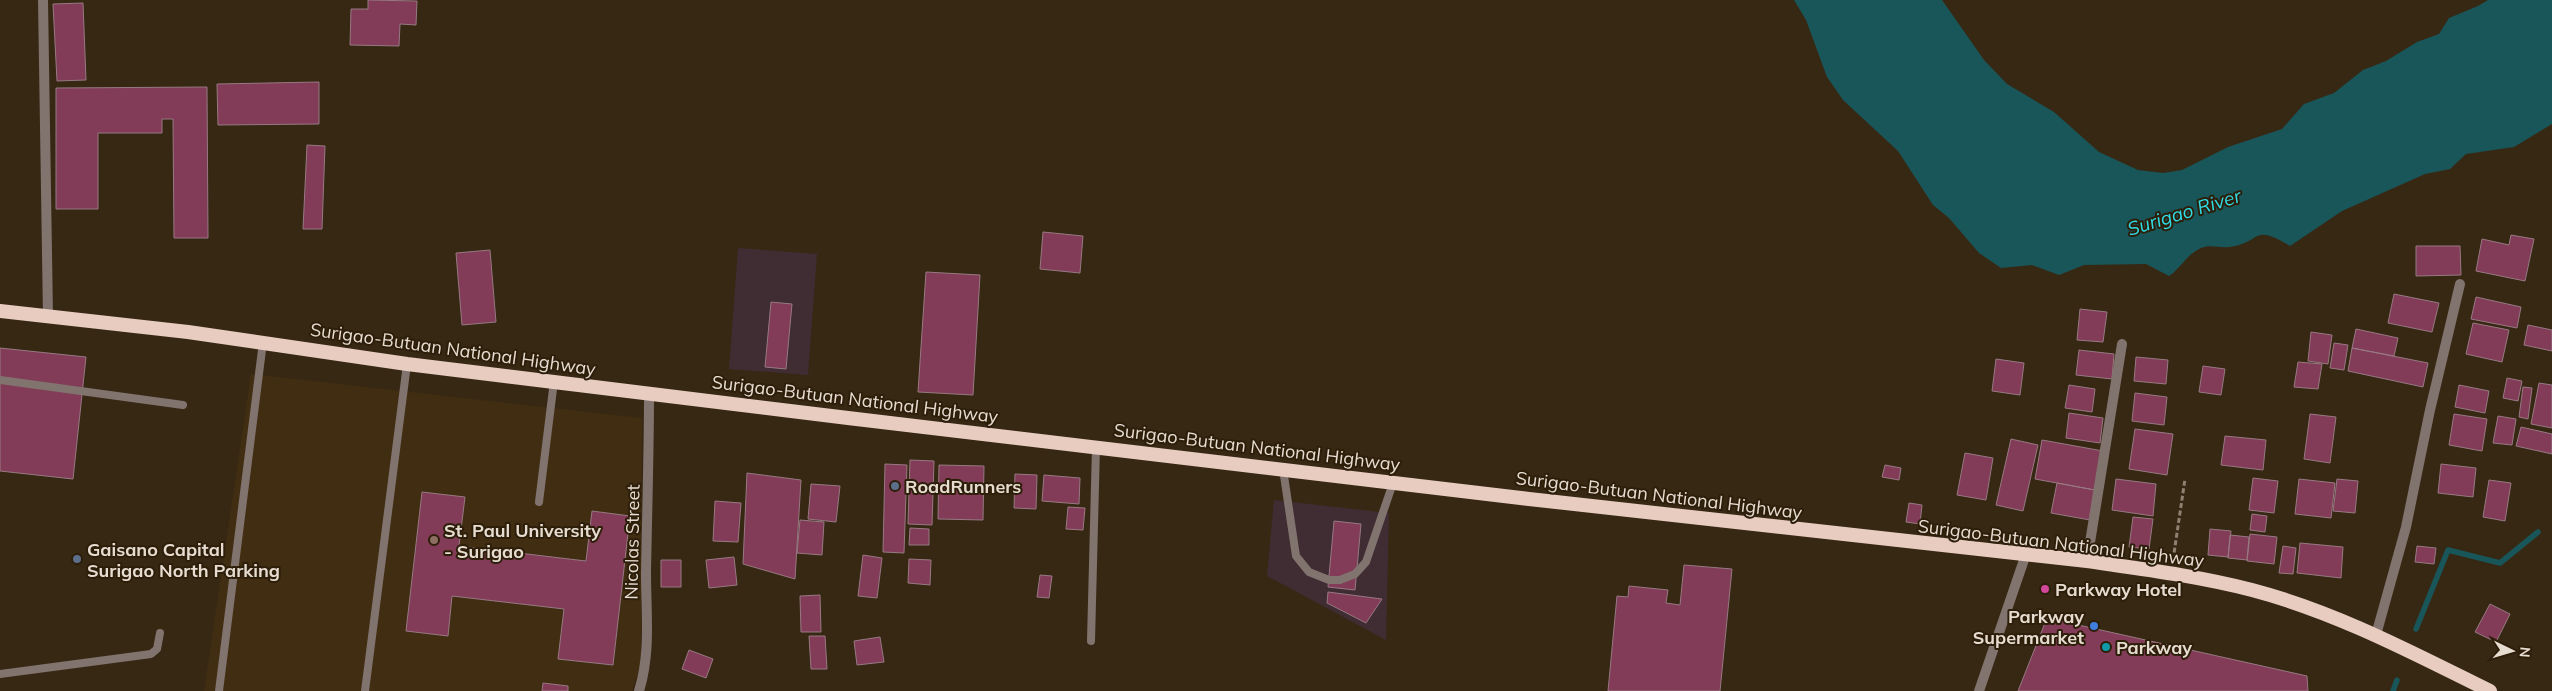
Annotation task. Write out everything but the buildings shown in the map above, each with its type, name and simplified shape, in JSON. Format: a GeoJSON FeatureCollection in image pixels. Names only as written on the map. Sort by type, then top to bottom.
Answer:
{"type":"FeatureCollection","features":[{"type":"Feature","properties":{"kind":"highway","name":"Surigao-Butuan National Highway"},"geometry":{"type":"LineString","coordinates":[[0,311],[263,342],[407,364],[1393,483],[1824,533],[2087,561],[2171,573],[2253,590],[2316,611],[2376,635],[2490,691]]}},
{"type":"Feature","properties":{"kind":"street"},"geometry":{"type":"LineString","coordinates":[[42,0],[48,317]]}},
{"type":"Feature","properties":{"kind":"street"},"geometry":{"type":"LineString","coordinates":[[2376,635],[2406,527],[2430,410],[2460,284]]}},
{"type":"Feature","properties":{"kind":"street"},"geometry":{"type":"LineString","coordinates":[[2087,561],[2122,344]]}},
{"type":"Feature","properties":{"kind":"street","name":"Nicolas Street"},"geometry":{"type":"LineString","coordinates":[[639,691],[647,657],[648,638],[646,590],[649,393]]}},
{"type":"Feature","properties":{"kind":"street"},"geometry":{"type":"LineString","coordinates":[[1979,691],[2026,554]]}},
{"type":"Feature","properties":{"kind":"lane"},"geometry":{"type":"LineString","coordinates":[[219,691],[263,342]]}},
{"type":"Feature","properties":{"kind":"lane"},"geometry":{"type":"LineString","coordinates":[[365,691],[407,364]]}},
{"type":"Feature","properties":{"kind":"lane"},"geometry":{"type":"LineString","coordinates":[[0,380],[183,405]]}},
{"type":"Feature","properties":{"kind":"lane"},"geometry":{"type":"LineString","coordinates":[[540,502],[554,381]]}},
{"type":"Feature","properties":{"kind":"lane"},"geometry":{"type":"LineString","coordinates":[[1091,641],[1096,447]]}},
{"type":"Feature","properties":{"kind":"lane"},"geometry":{"type":"LineString","coordinates":[[1282,469],[1296,556],[1310,572],[1329,580],[1340,580],[1355,574],[1366,562],[1393,483]]}},
{"type":"Feature","properties":{"kind":"lane"},"geometry":{"type":"LineString","coordinates":[[0,674],[152,654],[157,649],[160,633]]}},
{"type":"Feature","properties":{"kind":"path"},"geometry":{"type":"LineString","coordinates":[[2171,573],[2185,478]]}},
{"type":"Feature","properties":{"kind":"shaded area"},"geometry":{"type":"Polygon","coordinates":[[[738,248],[817,254],[808,375],[729,369],[738,248]]]}},
{"type":"Feature","properties":{"kind":"shaded area","name":"St. Paul University - Surigao"},"geometry":{"type":"Polygon","coordinates":[[[251,374],[642,418],[641,663],[632,691],[204,691],[251,374]]]}},
{"type":"Feature","properties":{"kind":"shaded area"},"geometry":{"type":"Polygon","coordinates":[[[1274,500],[1389,513],[1386,640],[1267,576],[1274,500]]]}},
{"type":"Feature","properties":{"kind":"water","name":"Surigao River"},"geometry":{"type":"Polygon","coordinates":[[[1794,0],[1942,0],[1984,60],[2007,84],[2054,112],[2099,152],[2138,170],[2163,173],[2182,170],[2228,147],[2282,129],[2304,104],[2334,93],[2363,70],[2386,61],[2417,42],[2439,34],[2449,18],[2488,0],[2552,0],[2552,124],[2514,147],[2466,154],[2450,169],[2425,174],[2342,211],[2290,246],[2269,235],[2262,235],[2239,245],[2204,247],[2192,254],[2169,276],[2146,264],[2084,265],[2059,275],[2032,265],[2001,268],[1979,253],[1949,218],[1933,205],[1898,151],[1843,100],[1827,77],[1806,20],[1794,0]]]}},
{"type":"Feature","properties":{"kind":"waterway"},"geometry":{"type":"LineString","coordinates":[[2416,629],[2448,550],[2500,563],[2538,532]]}},
{"type":"Feature","properties":{"kind":"waterway"},"geometry":{"type":"LineString","coordinates":[[2393,691],[2397,680]]}},
{"type":"Feature","properties":{"kind":"place","name":"RoadRunners"},"geometry":{"type":"Point","coordinates":[895,486]}},
{"type":"Feature","properties":{"kind":"place","name":"St. Paul University - Surigao"},"geometry":{"type":"Point","coordinates":[434,540]}},
{"type":"Feature","properties":{"kind":"place","name":"Gaisano Capital Surigao North Parking"},"geometry":{"type":"Point","coordinates":[77,559]}},
{"type":"Feature","properties":{"kind":"place","name":"Parkway Hotel"},"geometry":{"type":"Point","coordinates":[2045,589]}},
{"type":"Feature","properties":{"kind":"place","name":"Parkway Supermarket"},"geometry":{"type":"Point","coordinates":[2094,626]}},
{"type":"Feature","properties":{"kind":"place","name":"Parkway"},"geometry":{"type":"Point","coordinates":[2106,647]}}]}
